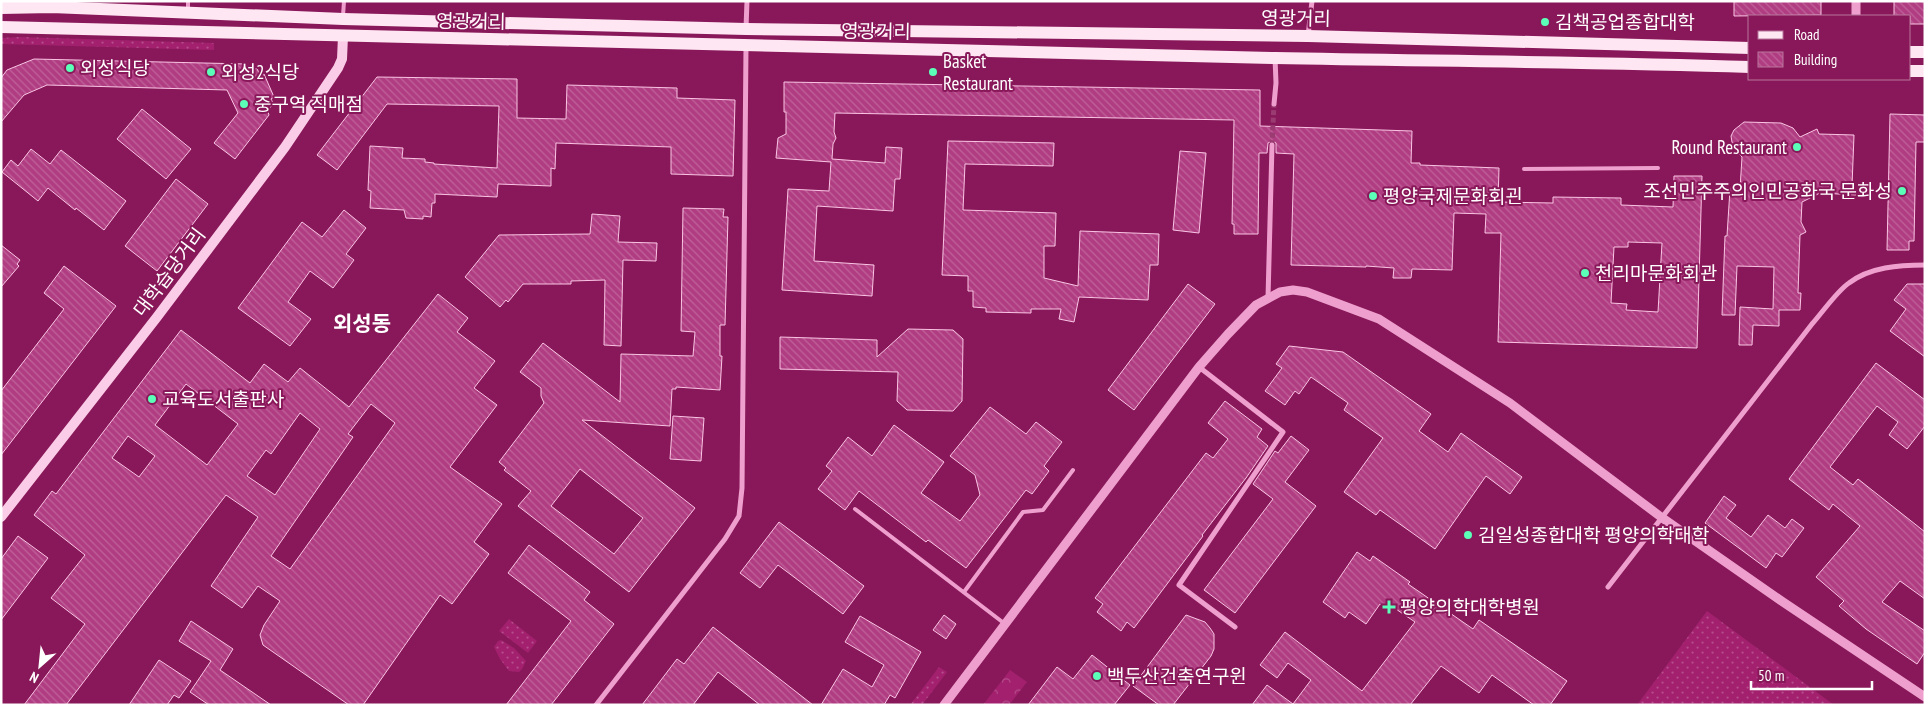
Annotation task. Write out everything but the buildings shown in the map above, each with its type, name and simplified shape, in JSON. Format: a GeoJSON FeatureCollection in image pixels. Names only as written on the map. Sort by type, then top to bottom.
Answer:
{"type":"FeatureCollection","features":[{"type":"Feature","properties":{"kind":"main road"},"geometry":{"type":"LineString","coordinates":[[17,1],[52,7]]}},
{"type":"Feature","properties":{"kind":"main road","name":"영광거리"},"geometry":{"type":"LineString","coordinates":[[1,8],[188,7],[343,19],[746,29],[1308,36],[1748,48]]}},
{"type":"Feature","properties":{"kind":"main road","name":"영광거리"},"geometry":{"type":"LineString","coordinates":[[1,27],[1274,58],[1748,66]]}},
{"type":"Feature","properties":{"kind":"main road","name":"대학습당거리"},"geometry":{"type":"LineString","coordinates":[[1,517],[157,317],[285,147],[338,68],[342,59],[343,36]]}},
{"type":"Feature","properties":{"kind":"main road"},"geometry":{"type":"LineString","coordinates":[[1911,52],[1925,52]]}},
{"type":"Feature","properties":{"kind":"main road"},"geometry":{"type":"LineString","coordinates":[[1911,71],[1925,71]]}},
{"type":"Feature","properties":{"kind":"street"},"geometry":{"type":"LineString","coordinates":[[746,29],[747,1]]}},
{"type":"Feature","properties":{"kind":"street"},"geometry":{"type":"LineString","coordinates":[[1308,36],[1312,1]]}},
{"type":"Feature","properties":{"kind":"street"},"geometry":{"type":"LineString","coordinates":[[1856,1],[1856,15]]}},
{"type":"Feature","properties":{"kind":"street"},"geometry":{"type":"LineString","coordinates":[[596,705],[725,540],[739,516],[742,488],[746,46]]}},
{"type":"Feature","properties":{"kind":"street"},"geometry":{"type":"LineString","coordinates":[[1274,58],[1276,83],[1274,104]]}},
{"type":"Feature","properties":{"kind":"street"},"geometry":{"type":"LineString","coordinates":[[1268,298],[1272,145]]}},
{"type":"Feature","properties":{"kind":"street"},"geometry":{"type":"LineString","coordinates":[[1608,586],[1812,324],[1849,283],[1876,270],[1901,265],[1925,265]]}},
{"type":"Feature","properties":{"kind":"street"},"geometry":{"type":"LineString","coordinates":[[944,705],[1199,367],[1256,305],[1280,292],[1293,290],[1308,292],[1379,319],[1510,403],[1661,517],[1783,602],[1925,697]]}},
{"type":"Feature","properties":{"kind":"street"},"geometry":{"type":"LineString","coordinates":[[1199,367],[1283,432],[1179,585],[1235,628]]}},
{"type":"Feature","properties":{"kind":"lane"},"geometry":{"type":"LineString","coordinates":[[343,19],[344,1]]}},
{"type":"Feature","properties":{"kind":"lane"},"geometry":{"type":"LineString","coordinates":[[1524,169],[1658,168]]}},
{"type":"Feature","properties":{"kind":"lane"},"geometry":{"type":"LineString","coordinates":[[964,592],[1023,512],[1043,510],[1073,470]]}},
{"type":"Feature","properties":{"kind":"lane"},"geometry":{"type":"LineString","coordinates":[[855,509],[1005,624]]}},
{"type":"Feature","properties":{"kind":"green space"},"geometry":{"type":"Polygon","coordinates":[[[1,38],[214,43],[214,50],[1,44],[1,38]]]}},
{"type":"Feature","properties":{"kind":"green space"},"geometry":{"type":"Polygon","coordinates":[[[1707,611],[1834,705],[1637,705],[1707,611]]]}},
{"type":"Feature","properties":{"kind":"green space"},"geometry":{"type":"Polygon","coordinates":[[[509,619],[537,641],[528,653],[499,631],[509,619]]]}},
{"type":"Feature","properties":{"kind":"green space"},"geometry":{"type":"Polygon","coordinates":[[[501,640],[514,648],[526,661],[519,672],[509,671],[500,659],[494,647],[501,640]]]}},
{"type":"Feature","properties":{"kind":"green space"},"geometry":{"type":"Polygon","coordinates":[[[939,667],[947,672],[922,705],[910,705],[939,667]]]}},
{"type":"Feature","properties":{"kind":"green space"},"geometry":{"type":"Polygon","coordinates":[[[1010,670],[1027,682],[1009,705],[983,705],[1010,670]]]}},
{"type":"Feature","properties":{"kind":"tunnel"},"geometry":{"type":"LineString","coordinates":[[1272,145],[1274,104]]}},
{"type":"Feature","properties":{"kind":"place","name":"김책공업종합대학"},"geometry":{"type":"Point","coordinates":[1545,22]}},
{"type":"Feature","properties":{"kind":"place","name":"외성식당"},"geometry":{"type":"Point","coordinates":[70,68]}},
{"type":"Feature","properties":{"kind":"place","name":"외성2식당"},"geometry":{"type":"Point","coordinates":[211,72]}},
{"type":"Feature","properties":{"kind":"place","name":"Basket Restaurant"},"geometry":{"type":"Point","coordinates":[933,72]}},
{"type":"Feature","properties":{"kind":"place","name":"중구역 직매점"},"geometry":{"type":"Point","coordinates":[244,104]}},
{"type":"Feature","properties":{"kind":"place","name":"Round Restaurant"},"geometry":{"type":"Point","coordinates":[1797,147]}},
{"type":"Feature","properties":{"kind":"place","name":"조선민주주의인민공화국 문화성"},"geometry":{"type":"Point","coordinates":[1902,191]}},
{"type":"Feature","properties":{"kind":"place","name":"평양국제문화회괸"},"geometry":{"type":"Point","coordinates":[1373,196]}},
{"type":"Feature","properties":{"kind":"place","name":"천리마문화회관"},"geometry":{"type":"Point","coordinates":[1585,273]}},
{"type":"Feature","properties":{"kind":"place","name":"교육도서출판사"},"geometry":{"type":"Point","coordinates":[152,399]}},
{"type":"Feature","properties":{"kind":"place","name":"김일성종합대학 평양의학대학"},"geometry":{"type":"Point","coordinates":[1468,535]}},
{"type":"Feature","properties":{"kind":"place","name":"평양의학대학병원"},"geometry":{"type":"Point","coordinates":[1389,607]}},
{"type":"Feature","properties":{"kind":"place","name":"백두산건축연구윈"},"geometry":{"type":"Point","coordinates":[1097,676]}},
{"type":"Feature","properties":{"kind":"district","name":"외성동"},"geometry":{"type":"Point","coordinates":[362,324]}}]}
